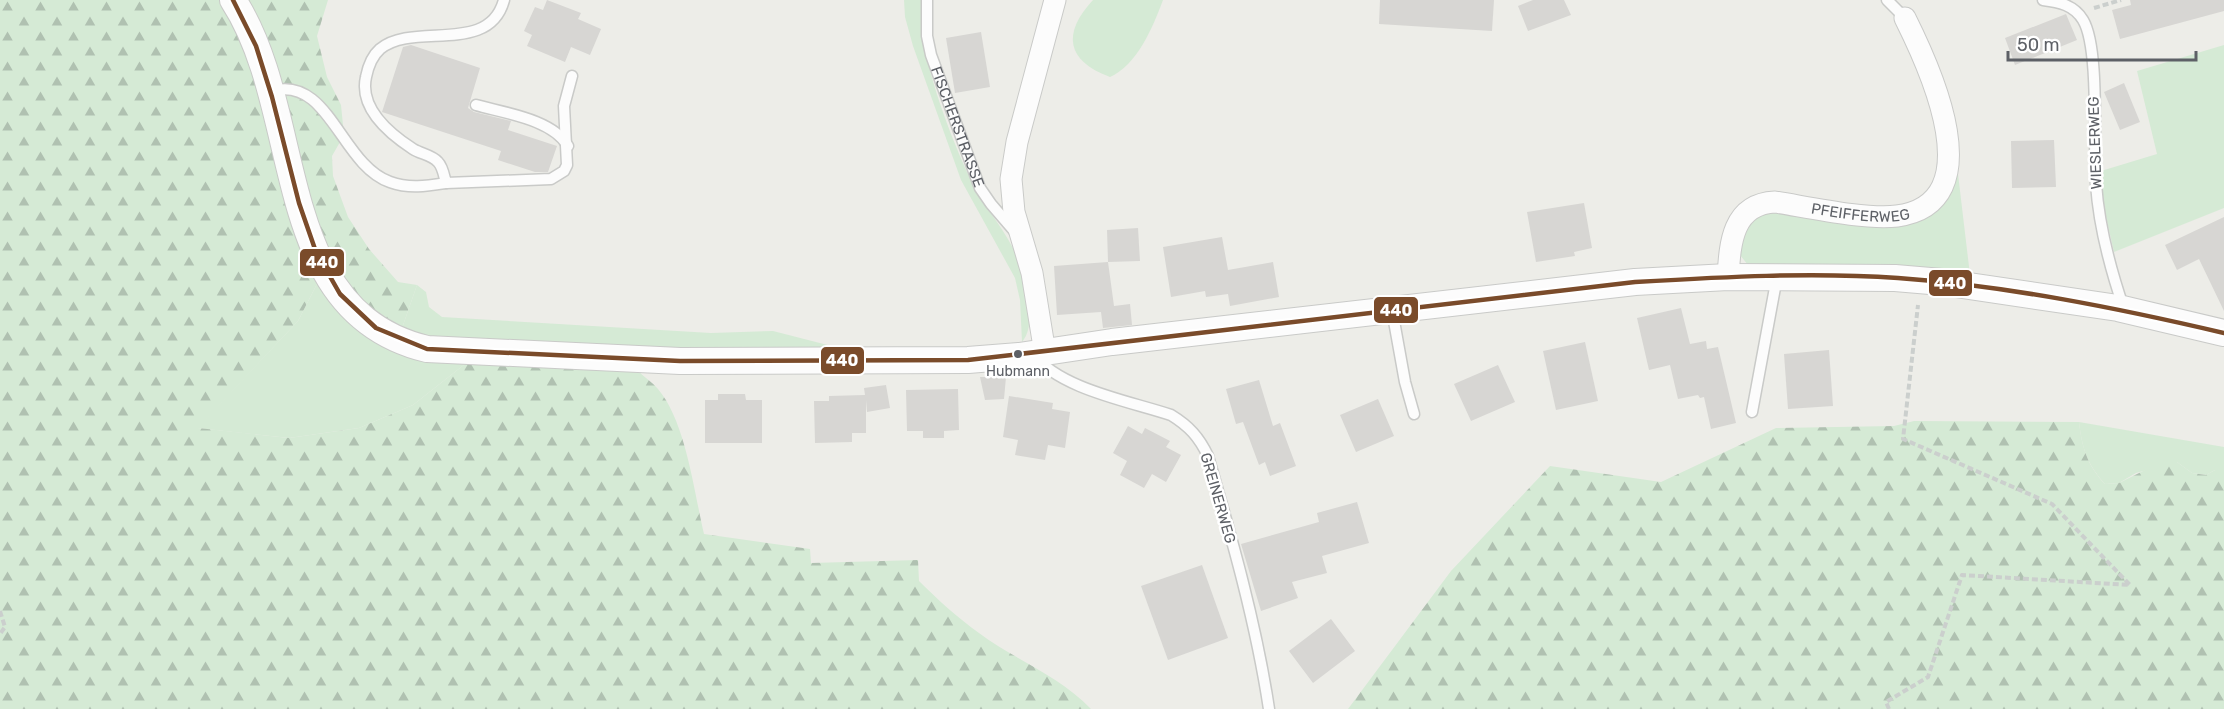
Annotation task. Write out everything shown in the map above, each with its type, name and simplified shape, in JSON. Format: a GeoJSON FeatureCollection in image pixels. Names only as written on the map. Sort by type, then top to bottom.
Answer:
{"type":"FeatureCollection","features":[{"type":"Feature","properties":{"kind":"street"},"geometry":{"type":"LineString","coordinates":[[233,0],[256,42],[272,91],[301,211],[319,259],[337,291],[357,315],[369,325],[397,340],[443,352],[680,361],[968,360],[1635,282],[1728,277],[1920,280],[2039,294],[2124,309],[2224,333]]}},
{"type":"Feature","properties":{"kind":"street","name":"FISCHERSTRASSE"},"geometry":{"type":"LineString","coordinates":[[1039,353],[1032,273],[1012,197],[1013,161],[1054,0]]}},
{"type":"Feature","properties":{"kind":"street","name":"PFEIFFERWEG"},"geometry":{"type":"LineString","coordinates":[[1728,277],[1731,240],[1736,226],[1743,215],[1759,205],[1774,202],[1897,216],[1921,208],[1941,191],[1946,181],[1949,144],[1930,76],[1896,6]]}},
{"type":"Feature","properties":{"kind":"lane"},"geometry":{"type":"LineString","coordinates":[[446,183],[440,165],[435,159],[414,149],[385,127],[372,111],[364,86],[368,67],[376,52],[394,41],[472,32],[484,27],[502,9],[504,0]]}},
{"type":"Feature","properties":{"kind":"lane","name":"FISCHERSTRASSE"},"geometry":{"type":"LineString","coordinates":[[927,0],[927,36],[931,55],[971,168],[991,204],[1022,240]]}},
{"type":"Feature","properties":{"kind":"lane","name":"WIESLERWEG"},"geometry":{"type":"LineString","coordinates":[[2043,0],[2072,8],[2087,28],[2093,84],[2098,209],[2104,245],[2124,309]]}},
{"type":"Feature","properties":{"kind":"lane"},"geometry":{"type":"LineString","coordinates":[[272,91],[290,87],[301,90],[313,98],[353,153],[388,182],[421,187],[446,183],[551,179],[564,171],[567,165],[568,146],[564,106],[572,76]]}},
{"type":"Feature","properties":{"kind":"lane"},"geometry":{"type":"LineString","coordinates":[[476,105],[540,124],[564,139],[568,146]]}},
{"type":"Feature","properties":{"kind":"lane"},"geometry":{"type":"LineString","coordinates":[[1752,412],[1777,277]]}},
{"type":"Feature","properties":{"kind":"lane"},"geometry":{"type":"LineString","coordinates":[[1392,310],[1404,382],[1414,414]]}},
{"type":"Feature","properties":{"kind":"lane","name":"GREINERWEG"},"geometry":{"type":"LineString","coordinates":[[1039,353],[1048,371],[1068,381],[1171,415],[1184,423],[1199,438],[1208,456],[1250,609],[1262,659],[1269,709]]}},
{"type":"Feature","properties":{"kind":"path"},"geometry":{"type":"LineString","coordinates":[[2095,0],[2091,8],[2121,0]]}},
{"type":"Feature","properties":{"kind":"path"},"geometry":{"type":"LineString","coordinates":[[1889,709],[1886,702],[1928,677],[1962,575],[2130,585],[2052,504],[1903,439],[1920,280]]}},
{"type":"Feature","properties":{"kind":"path"},"geometry":{"type":"LineString","coordinates":[[0,611],[5,627],[0,634]]}},
{"type":"Feature","properties":{"kind":"green space"},"geometry":{"type":"Polygon","coordinates":[[[0,0],[220,0],[237,26],[254,65],[309,264],[318,282],[298,321],[198,428],[289,438],[359,428],[413,405],[465,364],[637,370],[658,389],[676,420],[688,458],[704,534],[810,549],[811,563],[918,560],[919,581],[948,608],[993,643],[1065,687],[1091,709],[0,709],[0,0]]]}},
{"type":"Feature","properties":{"kind":"green space"},"geometry":{"type":"Polygon","coordinates":[[[246,0],[328,0],[317,36],[327,77],[341,105],[344,135],[332,156],[333,176],[348,217],[369,249],[398,282],[417,285],[401,331],[371,312],[334,261],[317,225],[278,72],[265,35],[246,0]]]}},
{"type":"Feature","properties":{"kind":"green space"},"geometry":{"type":"Polygon","coordinates":[[[904,0],[922,0],[924,41],[935,87],[950,132],[972,182],[1008,240],[1022,270],[1030,310],[1027,333],[1022,342],[1020,300],[1015,278],[961,180],[913,46],[905,17],[904,0]]]}},
{"type":"Feature","properties":{"kind":"green space"},"geometry":{"type":"Polygon","coordinates":[[[1093,0],[1163,0],[1143,44],[1128,64],[1110,77],[1084,63],[1073,45],[1076,24],[1093,0]]]}},
{"type":"Feature","properties":{"kind":"green space"},"geometry":{"type":"Polygon","coordinates":[[[2224,45],[2224,208],[2114,252],[2104,208],[2101,171],[2157,154],[2137,71],[2224,45]]]}},
{"type":"Feature","properties":{"kind":"green space"},"geometry":{"type":"Polygon","coordinates":[[[1956,157],[1970,275],[1748,265],[1740,255],[1739,235],[1761,211],[1898,223],[1956,157]]]}},
{"type":"Feature","properties":{"kind":"green space"},"geometry":{"type":"Polygon","coordinates":[[[318,282],[347,318],[380,343],[419,358],[465,364],[413,405],[359,428],[289,438],[197,428],[298,321],[318,282]]]}},
{"type":"Feature","properties":{"kind":"green space"},"geometry":{"type":"Polygon","coordinates":[[[417,285],[426,292],[429,307],[442,317],[711,333],[773,331],[851,351],[681,350],[444,341],[401,331],[417,285]]]}},
{"type":"Feature","properties":{"kind":"green space"},"geometry":{"type":"Polygon","coordinates":[[[1914,421],[2079,422],[2086,455],[2105,484],[2119,483],[2165,460],[2177,462],[2192,473],[2206,475],[2215,470],[2224,470],[2224,709],[1348,709],[1451,571],[1550,466],[1661,482],[1776,428],[1894,426],[1914,421]]]}},
{"type":"Feature","properties":{"kind":"green space"},"geometry":{"type":"Polygon","coordinates":[[[2079,422],[2224,447],[2224,470],[2215,470],[2206,475],[2192,473],[2177,462],[2136,473],[2119,483],[2105,484],[2086,455],[2079,422]]]}},
{"type":"Feature","properties":{"kind":"building"},"geometry":{"type":"Polygon","coordinates":[[[547,0],[581,13],[578,19],[601,29],[590,55],[571,47],[565,62],[527,46],[532,35],[524,31],[535,7],[543,10],[547,0]]]}},
{"type":"Feature","properties":{"kind":"building"},"geometry":{"type":"Polygon","coordinates":[[[1380,0],[1494,0],[1492,31],[1379,24],[1380,0]]]}},
{"type":"Feature","properties":{"kind":"building"},"geometry":{"type":"Polygon","coordinates":[[[1533,0],[1564,0],[1571,15],[1528,31],[1518,6],[1533,0]]]}},
{"type":"Feature","properties":{"kind":"building"},"geometry":{"type":"Polygon","coordinates":[[[2130,0],[2224,0],[2224,11],[2120,39],[2112,10],[2131,5],[2130,0]]]}},
{"type":"Feature","properties":{"kind":"building"},"geometry":{"type":"Polygon","coordinates":[[[2066,14],[2077,40],[2015,65],[2005,38],[2066,14]]]}},
{"type":"Feature","properties":{"kind":"building"},"geometry":{"type":"Polygon","coordinates":[[[981,32],[990,87],[955,93],[946,38],[981,32]]]}},
{"type":"Feature","properties":{"kind":"building"},"geometry":{"type":"Polygon","coordinates":[[[411,45],[480,68],[468,108],[474,112],[511,121],[508,130],[557,146],[548,172],[535,172],[498,160],[501,151],[382,112],[403,47],[411,45]]]}},
{"type":"Feature","properties":{"kind":"building"},"geometry":{"type":"Polygon","coordinates":[[[2124,83],[2140,122],[2120,130],[2104,92],[2124,83]]]}},
{"type":"Feature","properties":{"kind":"building"},"geometry":{"type":"Polygon","coordinates":[[[2054,140],[2056,187],[2012,188],[2011,141],[2054,140]]]}},
{"type":"Feature","properties":{"kind":"building"},"geometry":{"type":"Polygon","coordinates":[[[1584,203],[1592,248],[1574,252],[1575,256],[1536,262],[1527,212],[1584,203]]]}},
{"type":"Feature","properties":{"kind":"building"},"geometry":{"type":"Polygon","coordinates":[[[2224,217],[2224,311],[2199,259],[2177,270],[2165,245],[2224,217]]]}},
{"type":"Feature","properties":{"kind":"building"},"geometry":{"type":"Polygon","coordinates":[[[1138,228],[1140,261],[1108,262],[1107,230],[1138,228]]]}},
{"type":"Feature","properties":{"kind":"building"},"geometry":{"type":"Polygon","coordinates":[[[1222,237],[1228,270],[1273,262],[1279,297],[1230,306],[1228,294],[1206,297],[1205,291],[1171,297],[1163,247],[1222,237]]]}},
{"type":"Feature","properties":{"kind":"building"},"geometry":{"type":"Polygon","coordinates":[[[1108,262],[1114,306],[1130,304],[1132,325],[1103,328],[1101,312],[1057,315],[1054,266],[1108,262]]]}},
{"type":"Feature","properties":{"kind":"building"},"geometry":{"type":"Polygon","coordinates":[[[1681,308],[1690,344],[1706,341],[1707,349],[1718,347],[1736,423],[1711,429],[1704,397],[1700,398],[1698,395],[1678,399],[1670,365],[1649,370],[1637,318],[1681,308]]]}},
{"type":"Feature","properties":{"kind":"building"},"geometry":{"type":"Polygon","coordinates":[[[1585,342],[1598,401],[1556,410],[1543,351],[1585,342]]]}},
{"type":"Feature","properties":{"kind":"building"},"geometry":{"type":"Polygon","coordinates":[[[1829,350],[1833,406],[1788,409],[1784,354],[1829,350]]]}},
{"type":"Feature","properties":{"kind":"building"},"geometry":{"type":"Polygon","coordinates":[[[1498,365],[1515,402],[1471,421],[1454,384],[1498,365]]]}},
{"type":"Feature","properties":{"kind":"building"},"geometry":{"type":"Polygon","coordinates":[[[980,377],[1006,377],[1004,399],[985,400],[980,377]]]}},
{"type":"Feature","properties":{"kind":"building"},"geometry":{"type":"Polygon","coordinates":[[[1259,380],[1273,426],[1280,423],[1296,466],[1270,476],[1265,462],[1259,465],[1243,422],[1236,424],[1226,389],[1259,380]]]}},
{"type":"Feature","properties":{"kind":"building"},"geometry":{"type":"Polygon","coordinates":[[[886,385],[890,408],[867,412],[866,400],[866,433],[852,433],[852,442],[815,443],[814,401],[829,401],[829,396],[865,395],[864,388],[886,385]]]}},
{"type":"Feature","properties":{"kind":"building"},"geometry":{"type":"Polygon","coordinates":[[[958,389],[959,430],[944,431],[944,438],[923,438],[923,431],[907,431],[906,390],[958,389]]]}},
{"type":"Feature","properties":{"kind":"building"},"geometry":{"type":"Polygon","coordinates":[[[718,394],[745,394],[746,400],[762,400],[762,443],[705,443],[705,400],[718,400],[718,394]]]}},
{"type":"Feature","properties":{"kind":"building"},"geometry":{"type":"Polygon","coordinates":[[[1009,396],[1053,403],[1052,409],[1070,412],[1065,448],[1048,445],[1045,460],[1015,455],[1018,440],[1003,437],[1009,396]]]}},
{"type":"Feature","properties":{"kind":"building"},"geometry":{"type":"Polygon","coordinates":[[[1378,399],[1394,436],[1356,452],[1340,415],[1378,399]]]}},
{"type":"Feature","properties":{"kind":"building"},"geometry":{"type":"Polygon","coordinates":[[[1128,426],[1142,434],[1145,428],[1170,441],[1166,447],[1181,455],[1166,482],[1152,474],[1144,488],[1120,475],[1127,461],[1113,453],[1128,426]]]}},
{"type":"Feature","properties":{"kind":"building"},"geometry":{"type":"Polygon","coordinates":[[[1357,502],[1369,543],[1322,556],[1327,573],[1292,582],[1298,598],[1261,611],[1241,544],[1319,522],[1317,513],[1357,502]]]}},
{"type":"Feature","properties":{"kind":"building"},"geometry":{"type":"Polygon","coordinates":[[[1202,565],[1228,638],[1168,660],[1141,586],[1202,565]]]}},
{"type":"Feature","properties":{"kind":"building"},"geometry":{"type":"Polygon","coordinates":[[[1331,619],[1355,651],[1313,683],[1289,651],[1331,619]]]}},
{"type":"Feature","properties":{"kind":"transit line","name":"440"},"geometry":{"type":"LineString","coordinates":[[233,0],[256,46],[272,97],[299,203],[316,252],[340,294],[376,328],[427,349],[680,361],[968,360],[1635,282],[1799,275],[1898,278],[1980,286],[2103,307],[2224,333]]}},
{"type":"Feature","properties":{"kind":"place","name":"Hubmann"},"geometry":{"type":"Point","coordinates":[1018,354]}}]}
